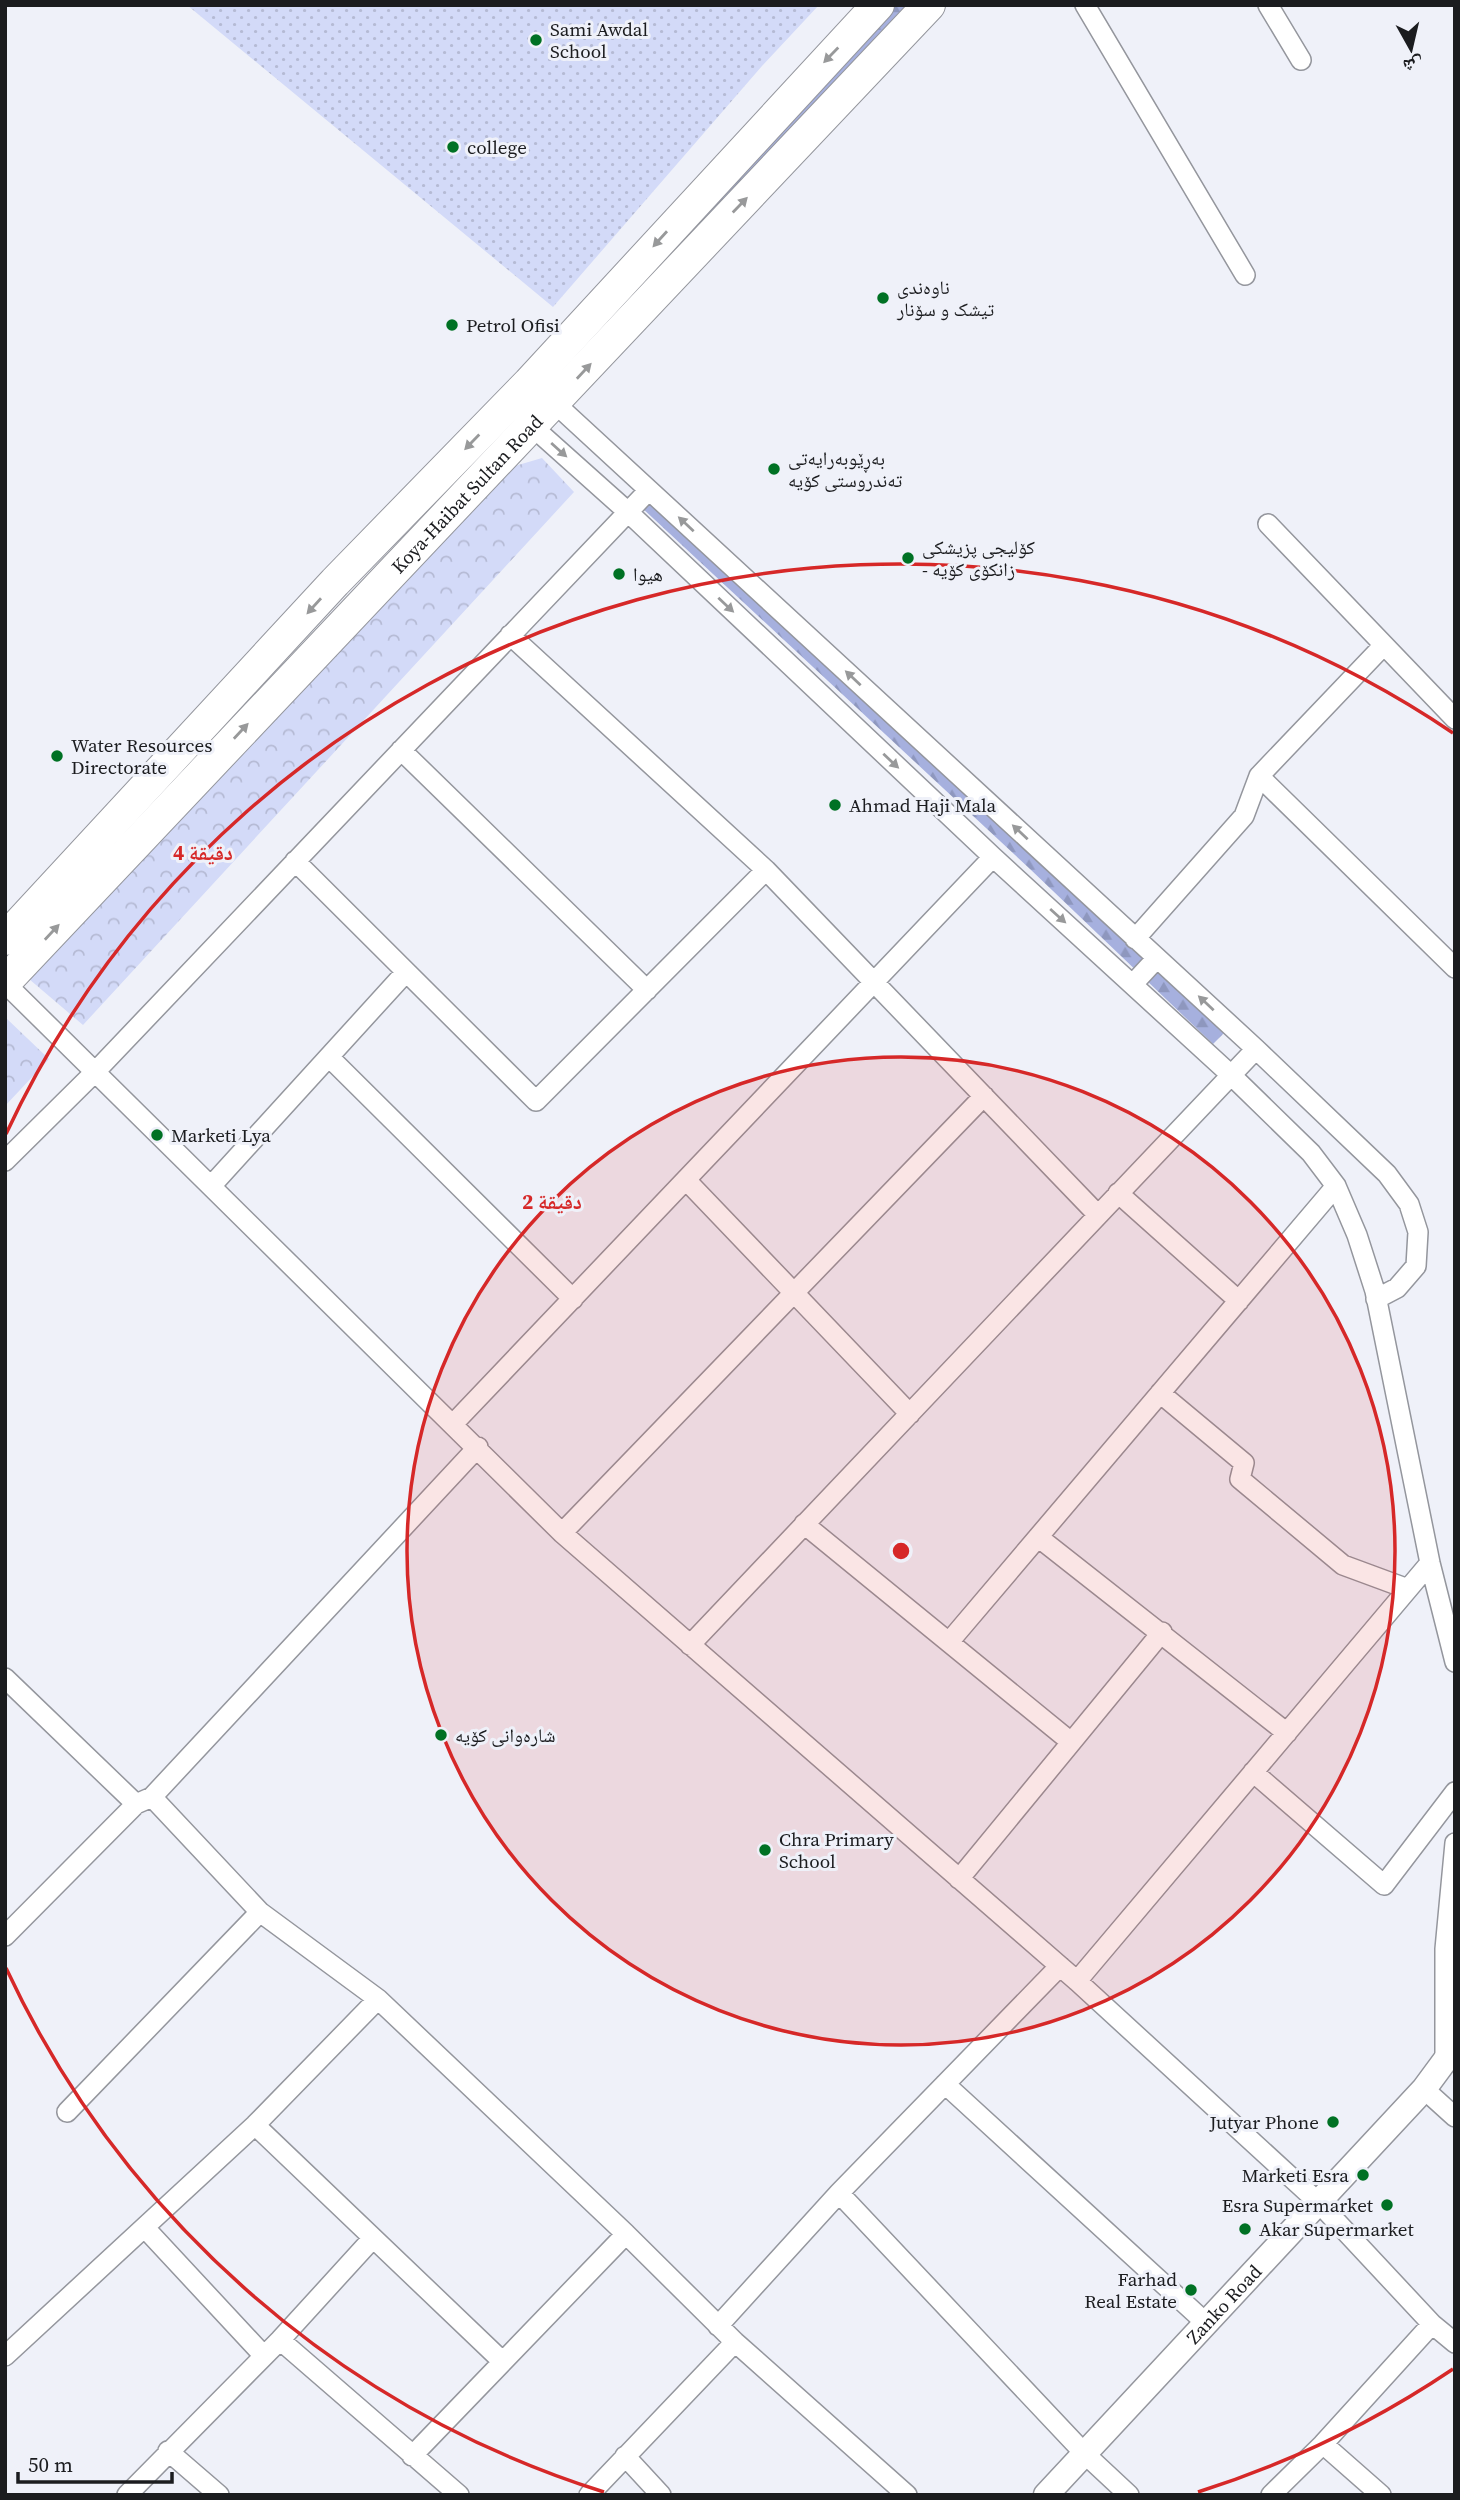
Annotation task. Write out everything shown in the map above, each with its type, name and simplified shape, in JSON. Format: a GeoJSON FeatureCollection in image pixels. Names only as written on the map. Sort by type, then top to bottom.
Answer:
{"type":"FeatureCollection","features":[{"type":"Feature","properties":{"kind":"main road","name":"Koya-Haibat Sultan Road"},"geometry":{"type":"LineString","coordinates":[[5,983],[519,415],[529,383],[878,5]]}},
{"type":"Feature","properties":{"kind":"main road","name":"Koya-Haibat Sultan Road"},"geometry":{"type":"LineString","coordinates":[[5,939],[335,582],[519,415],[554,402],[929,5]]}},
{"type":"Feature","properties":{"kind":"street"},"geometry":{"type":"LineString","coordinates":[[1085,5],[1245,275]]}},
{"type":"Feature","properties":{"kind":"street"},"geometry":{"type":"LineString","coordinates":[[1268,5],[1301,60]]}},
{"type":"Feature","properties":{"kind":"street"},"geometry":{"type":"LineString","coordinates":[[529,383],[554,402],[649,489],[1256,1049],[1387,1174],[1409,1204],[1418,1232],[1416,1266],[1397,1288],[1376,1298]]}},
{"type":"Feature","properties":{"kind":"street"},"geometry":{"type":"LineString","coordinates":[[519,415],[628,512],[993,857],[1231,1075],[1311,1153],[1336,1186],[1357,1234],[1376,1298],[1430,1563],[1455,1662]]}},
{"type":"Feature","properties":{"kind":"street"},"geometry":{"type":"LineString","coordinates":[[5,1161],[95,1072],[649,489]]}},
{"type":"Feature","properties":{"kind":"street"},"geometry":{"type":"LineString","coordinates":[[1268,524],[1455,719]]}},
{"type":"Feature","properties":{"kind":"street"},"geometry":{"type":"LineString","coordinates":[[510,635],[766,870],[1097,1214]]}},
{"type":"Feature","properties":{"kind":"street"},"geometry":{"type":"LineString","coordinates":[[1135,939],[1244,816],[1259,776],[1384,645]]}},
{"type":"Feature","properties":{"kind":"street"},"geometry":{"type":"LineString","coordinates":[[401,750],[647,990]]}},
{"type":"Feature","properties":{"kind":"street"},"geometry":{"type":"LineString","coordinates":[[1259,776],[1455,968]]}},
{"type":"Feature","properties":{"kind":"street"},"geometry":{"type":"LineString","coordinates":[[454,1423],[993,857]]}},
{"type":"Feature","properties":{"kind":"street"},"geometry":{"type":"LineString","coordinates":[[295,862],[536,1101],[766,870]]}},
{"type":"Feature","properties":{"kind":"street"},"geometry":{"type":"LineString","coordinates":[[1133,984],[1157,958]]}},
{"type":"Feature","properties":{"kind":"street"},"geometry":{"type":"LineString","coordinates":[[212,1185],[406,972]]}},
{"type":"Feature","properties":{"kind":"street"},"geometry":{"type":"LineString","coordinates":[[5,983],[454,1423],[562,1533],[1077,1980],[1319,2203],[1432,2324],[1455,2343]]}},
{"type":"Feature","properties":{"kind":"street"},"geometry":{"type":"LineString","coordinates":[[690,1645],[1256,1049]]}},
{"type":"Feature","properties":{"kind":"street"},"geometry":{"type":"LineString","coordinates":[[329,1057],[573,1299]]}},
{"type":"Feature","properties":{"kind":"street"},"geometry":{"type":"LineString","coordinates":[[562,1533],[984,1096]]}},
{"type":"Feature","properties":{"kind":"street"},"geometry":{"type":"LineString","coordinates":[[686,1180],[910,1413]]}},
{"type":"Feature","properties":{"kind":"street"},"geometry":{"type":"LineString","coordinates":[[949,1642],[1336,1186]]}},
{"type":"Feature","properties":{"kind":"street"},"geometry":{"type":"LineString","coordinates":[[1118,1193],[1239,1301]]}},
{"type":"Feature","properties":{"kind":"street"},"geometry":{"type":"LineString","coordinates":[[1160,1393],[1244,1463],[1240,1479],[1343,1565],[1408,1589]]}},
{"type":"Feature","properties":{"kind":"street"},"geometry":{"type":"LineString","coordinates":[[9,1924],[144,1800],[478,1447]]}},
{"type":"Feature","properties":{"kind":"street"},"geometry":{"type":"LineString","coordinates":[[804,1524],[1072,1742]]}},
{"type":"Feature","properties":{"kind":"street"},"geometry":{"type":"LineString","coordinates":[[1038,1536],[1287,1732]]}},
{"type":"Feature","properties":{"kind":"street"},"geometry":{"type":"LineString","coordinates":[[1077,1980],[1430,1563]]}},
{"type":"Feature","properties":{"kind":"street"},"geometry":{"type":"LineString","coordinates":[[959,1879],[1162,1632]]}},
{"type":"Feature","properties":{"kind":"street"},"geometry":{"type":"LineString","coordinates":[[5,1678],[144,1800],[260,1912],[378,1999],[626,2234],[735,2342],[907,2495]]}},
{"type":"Feature","properties":{"kind":"street"},"geometry":{"type":"LineString","coordinates":[[1253,1772],[1384,1885],[1455,1792]]}},
{"type":"Feature","properties":{"kind":"street"},"geometry":{"type":"LineString","coordinates":[[1450,2054],[1446,1950],[1455,1843]]}},
{"type":"Feature","properties":{"kind":"street"},"geometry":{"type":"LineString","coordinates":[[67,2112],[260,1912]]}},
{"type":"Feature","properties":{"kind":"street"},"geometry":{"type":"LineString","coordinates":[[718,2326],[839,2193],[1059,1966]]}},
{"type":"Feature","properties":{"kind":"street"},"geometry":{"type":"LineString","coordinates":[[5,2356],[255,2125],[378,1999]]}},
{"type":"Feature","properties":{"kind":"street","name":"Zanko Road"},"geometry":{"type":"LineString","coordinates":[[1046,2495],[1424,2089],[1450,2054]]}},
{"type":"Feature","properties":{"kind":"street"},"geometry":{"type":"LineString","coordinates":[[945,2084],[1206,2323]]}},
{"type":"Feature","properties":{"kind":"street"},"geometry":{"type":"LineString","coordinates":[[1424,2089],[1455,2117]]}},
{"type":"Feature","properties":{"kind":"street"},"geometry":{"type":"LineString","coordinates":[[255,2125],[502,2361]]}},
{"type":"Feature","properties":{"kind":"street"},"geometry":{"type":"LineString","coordinates":[[839,2193],[1085,2454],[1129,2495]]}},
{"type":"Feature","properties":{"kind":"street"},"geometry":{"type":"LineString","coordinates":[[145,2228],[264,2357]]}},
{"type":"Feature","properties":{"kind":"street"},"geometry":{"type":"LineString","coordinates":[[412,2456],[626,2234]]}},
{"type":"Feature","properties":{"kind":"street"},"geometry":{"type":"LineString","coordinates":[[127,2495],[264,2357],[373,2238]]}},
{"type":"Feature","properties":{"kind":"street"},"geometry":{"type":"LineString","coordinates":[[1270,2495],[1323,2444],[1432,2324]]}},
{"type":"Feature","properties":{"kind":"street"},"geometry":{"type":"LineString","coordinates":[[280,2340],[459,2495]]}},
{"type":"Feature","properties":{"kind":"street"},"geometry":{"type":"LineString","coordinates":[[589,2495],[735,2342]]}},
{"type":"Feature","properties":{"kind":"street"},"geometry":{"type":"LineString","coordinates":[[1323,2444],[1381,2495]]}},
{"type":"Feature","properties":{"kind":"street"},"geometry":{"type":"LineString","coordinates":[[168,2451],[219,2495]]}},
{"type":"Feature","properties":{"kind":"street"},"geometry":{"type":"LineString","coordinates":[[625,2456],[661,2495]]}},
{"type":"Feature","properties":{"kind":"green space"},"geometry":{"type":"Polygon","coordinates":[[[187,5],[819,5],[762,66],[553,307],[187,5]]]}},
{"type":"Feature","properties":{"kind":"green space"},"geometry":{"type":"Polygon","coordinates":[[[896,5],[914,5],[558,379],[549,373],[896,5]]]}},
{"type":"Feature","properties":{"kind":"green space"},"geometry":{"type":"Polygon","coordinates":[[[542,458],[574,492],[83,1025],[29,979],[508,468],[542,458]]]}},
{"type":"Feature","properties":{"kind":"green space"},"geometry":{"type":"Polygon","coordinates":[[[650,497],[1224,1033],[1213,1044],[1030,869],[640,506],[650,497]]]}},
{"type":"Feature","properties":{"kind":"green space"},"geometry":{"type":"Polygon","coordinates":[[[5,1017],[49,1059],[5,1106],[5,1017]]]}},
{"type":"Feature","properties":{"kind":"place","name":"Sami Awdal School"},"geometry":{"type":"Point","coordinates":[536,40]}},
{"type":"Feature","properties":{"kind":"place","name":"college"},"geometry":{"type":"Point","coordinates":[453,147]}},
{"type":"Feature","properties":{"kind":"place","name":"ناوەندی تیشک و سۆنار"},"geometry":{"type":"Point","coordinates":[883,298]}},
{"type":"Feature","properties":{"kind":"place","name":"Petrol Ofisi"},"geometry":{"type":"Point","coordinates":[452,325]}},
{"type":"Feature","properties":{"kind":"place","name":"بەڕێوبەرایەتی تەندروستی کۆیە"},"geometry":{"type":"Point","coordinates":[774,469]}},
{"type":"Feature","properties":{"kind":"place","name":"کۆلیجی پزیشکی - زانکۆی کۆیە"},"geometry":{"type":"Point","coordinates":[908,558]}},
{"type":"Feature","properties":{"kind":"place","name":"هیوا"},"geometry":{"type":"Point","coordinates":[619,574]}},
{"type":"Feature","properties":{"kind":"place","name":"Water Resources Directorate"},"geometry":{"type":"Point","coordinates":[57,756]}},
{"type":"Feature","properties":{"kind":"place","name":"Ahmad Haji Mala"},"geometry":{"type":"Point","coordinates":[835,805]}},
{"type":"Feature","properties":{"kind":"place","name":"Marketi Lya"},"geometry":{"type":"Point","coordinates":[157,1135]}},
{"type":"Feature","properties":{"kind":"place","name":"شارەوانی کۆیە"},"geometry":{"type":"Point","coordinates":[441,1735]}},
{"type":"Feature","properties":{"kind":"place","name":"Chra Primary School"},"geometry":{"type":"Point","coordinates":[765,1850]}},
{"type":"Feature","properties":{"kind":"place","name":"Jutyar Phone"},"geometry":{"type":"Point","coordinates":[1333,2122]}},
{"type":"Feature","properties":{"kind":"place","name":"Marketi Esra"},"geometry":{"type":"Point","coordinates":[1363,2175]}},
{"type":"Feature","properties":{"kind":"place","name":"Esra Supermarket"},"geometry":{"type":"Point","coordinates":[1387,2205]}},
{"type":"Feature","properties":{"kind":"place","name":"Akar Supermarket"},"geometry":{"type":"Point","coordinates":[1245,2229]}},
{"type":"Feature","properties":{"kind":"place","name":"Farhad Real Estate"},"geometry":{"type":"Point","coordinates":[1191,2290]}}]}
